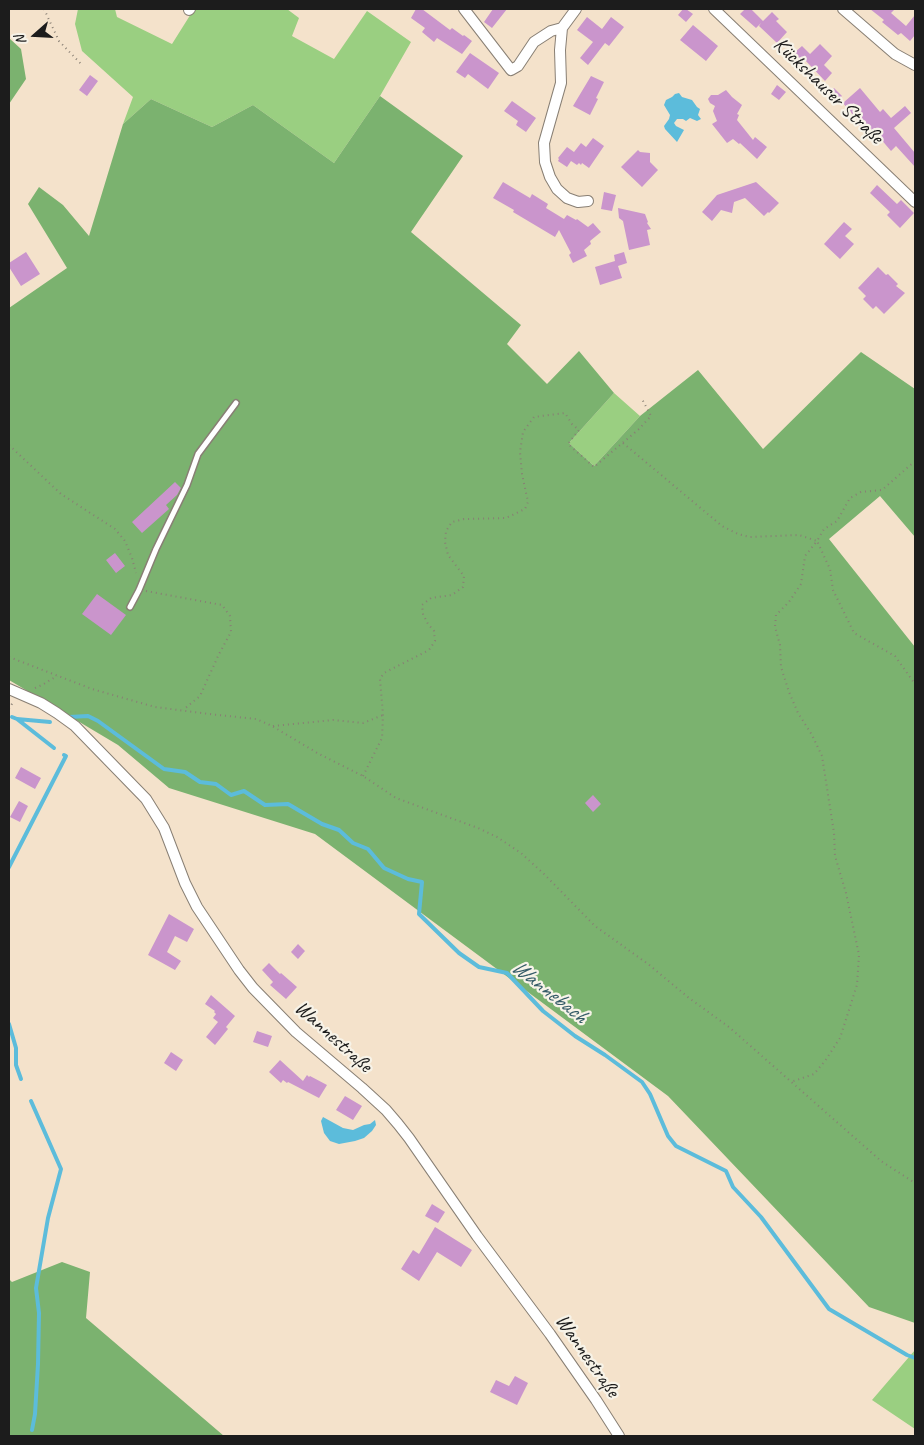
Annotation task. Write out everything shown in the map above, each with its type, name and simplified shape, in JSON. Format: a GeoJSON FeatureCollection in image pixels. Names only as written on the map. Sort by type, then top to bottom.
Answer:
{"type":"FeatureCollection","features":[{"type":"Feature","properties":{"kind":"street"},"geometry":{"type":"LineString","coordinates":[[464,9],[511,70],[518,66],[534,42],[551,31],[562,28]]}},
{"type":"Feature","properties":{"kind":"street"},"geometry":{"type":"LineString","coordinates":[[576,9],[562,28],[560,50],[561,83],[544,143],[545,162],[550,177],[557,189],[567,198],[578,202],[588,201]]}},
{"type":"Feature","properties":{"kind":"street","name":"Kückshauser Straße"},"geometry":{"type":"LineString","coordinates":[[714,9],[915,202]]}},
{"type":"Feature","properties":{"kind":"street"},"geometry":{"type":"LineString","coordinates":[[843,9],[895,54],[915,64]]}},
{"type":"Feature","properties":{"kind":"street","name":"Wannestraße"},"geometry":{"type":"LineString","coordinates":[[13,692],[41,704],[75,726],[146,799],[164,828],[185,883],[197,907],[239,970],[296,1032],[362,1088],[398,1124],[477,1236],[550,1334],[596,1400],[618,1436]]}},
{"type":"Feature","properties":{"kind":"lane"},"geometry":{"type":"LineString","coordinates":[[130,606],[187,484],[198,454],[236,403]]}},
{"type":"Feature","properties":{"kind":"path"},"geometry":{"type":"LineString","coordinates":[[44,9],[59,41],[82,65]]}},
{"type":"Feature","properties":{"kind":"path"},"geometry":{"type":"LineString","coordinates":[[363,776],[382,738],[383,715],[380,679],[384,673],[429,650],[435,641],[434,632],[423,614],[422,604],[430,598],[452,595],[463,587],[464,576],[448,555],[445,542],[446,531],[452,522],[506,518],[525,509],[528,502],[522,474],[520,452],[523,432],[534,416],[565,413],[572,424],[579,430],[568,444],[594,467],[639,429],[651,416],[642,399]]}},
{"type":"Feature","properties":{"kind":"path"},"geometry":{"type":"LineString","coordinates":[[623,443],[722,526],[750,538],[799,535],[817,541],[830,569],[833,590],[854,632],[895,656],[915,684]]}},
{"type":"Feature","properties":{"kind":"path"},"geometry":{"type":"LineString","coordinates":[[9,445],[61,494],[115,529],[125,542],[132,558],[139,590],[222,605],[230,616],[231,632],[200,696],[183,710]]}},
{"type":"Feature","properties":{"kind":"path"},"geometry":{"type":"LineString","coordinates":[[791,1082],[814,1074],[825,1062],[840,1038],[857,985],[859,955],[846,893],[835,856],[834,833],[822,756],[812,735],[798,713],[789,692],[781,667],[780,646],[775,627],[776,615],[789,602],[801,584],[805,556],[824,529],[836,521],[850,498],[861,492],[882,490],[915,461]]}},
{"type":"Feature","properties":{"kind":"path"},"geometry":{"type":"LineString","coordinates":[[9,657],[92,689],[155,707],[256,719],[272,726],[318,754],[363,776],[396,798],[478,828],[497,837],[520,853],[544,874],[596,926],[648,964],[689,998],[730,1027],[881,1161],[915,1182]]}},
{"type":"Feature","properties":{"kind":"path"},"geometry":{"type":"LineString","coordinates":[[13,692],[42,685],[57,676]]}},
{"type":"Feature","properties":{"kind":"path"},"geometry":{"type":"LineString","coordinates":[[272,726],[333,720],[363,723],[383,715]]}},
{"type":"Feature","properties":{"kind":"green space"},"geometry":{"type":"Polygon","coordinates":[[[78,9],[115,9],[117,17],[172,44],[194,9],[287,9],[299,18],[292,36],[334,59],[367,11],[411,42],[380,96],[334,163],[253,105],[212,127],[151,99],[123,124],[133,97],[82,51],[75,24],[78,9]]]}},
{"type":"Feature","properties":{"kind":"green space"},"geometry":{"type":"Polygon","coordinates":[[[9,38],[21,49],[26,79],[9,104],[9,38]]]}},
{"type":"Feature","properties":{"kind":"green space"},"geometry":{"type":"Polygon","coordinates":[[[380,96],[463,156],[411,232],[521,325],[507,344],[547,384],[579,351],[614,393],[569,443],[594,466],[640,416],[698,370],[763,449],[861,352],[915,389],[915,537],[880,496],[829,539],[915,647],[915,1323],[869,1307],[668,1096],[315,834],[169,788],[118,745],[9,680],[9,308],[67,268],[28,204],[39,187],[63,205],[89,236],[123,124],[151,99],[212,127],[253,105],[334,163],[380,96]]]}},
{"type":"Feature","properties":{"kind":"green space"},"geometry":{"type":"Polygon","coordinates":[[[614,393],[640,416],[594,466],[569,443],[614,393]]]}},
{"type":"Feature","properties":{"kind":"green space"},"geometry":{"type":"Polygon","coordinates":[[[62,1262],[90,1272],[86,1318],[224,1436],[9,1436],[9,1279],[12,1282],[62,1262]]]}},
{"type":"Feature","properties":{"kind":"green space"},"geometry":{"type":"Polygon","coordinates":[[[915,1350],[915,1429],[872,1400],[915,1350]]]}},
{"type":"Feature","properties":{"kind":"water"},"geometry":{"type":"Polygon","coordinates":[[[679,93],[682,97],[692,100],[700,109],[698,115],[701,119],[697,121],[690,118],[686,121],[677,119],[674,123],[684,130],[677,142],[665,129],[664,126],[670,115],[664,105],[666,100],[679,93]]]}},
{"type":"Feature","properties":{"kind":"water"},"geometry":{"type":"Polygon","coordinates":[[[323,1117],[343,1128],[353,1130],[370,1124],[375,1120],[376,1125],[364,1138],[339,1144],[330,1141],[324,1133],[321,1121],[323,1117]]]}},
{"type":"Feature","properties":{"kind":"building"},"geometry":{"type":"Polygon","coordinates":[[[416,9],[422,9],[450,30],[452,28],[472,41],[462,54],[437,38],[434,42],[422,32],[425,28],[411,18],[416,9]]]}},
{"type":"Feature","properties":{"kind":"building"},"geometry":{"type":"Polygon","coordinates":[[[493,9],[507,9],[492,28],[484,22],[493,9]]]}},
{"type":"Feature","properties":{"kind":"building"},"geometry":{"type":"Polygon","coordinates":[[[683,9],[693,14],[686,22],[678,15],[683,9]]]}},
{"type":"Feature","properties":{"kind":"building"},"geometry":{"type":"Polygon","coordinates":[[[745,9],[751,9],[763,21],[772,12],[779,19],[776,21],[787,32],[777,43],[759,26],[761,23],[756,28],[740,14],[745,9]]]}},
{"type":"Feature","properties":{"kind":"building"},"geometry":{"type":"Polygon","coordinates":[[[870,9],[895,9],[891,13],[906,26],[915,15],[915,35],[910,41],[901,33],[898,35],[870,9]]]}},
{"type":"Feature","properties":{"kind":"building"},"geometry":{"type":"Polygon","coordinates":[[[587,17],[602,29],[611,17],[624,27],[609,46],[605,43],[588,65],[580,58],[593,42],[577,30],[587,17]]]}},
{"type":"Feature","properties":{"kind":"building"},"geometry":{"type":"Polygon","coordinates":[[[693,25],[718,46],[706,61],[680,40],[693,25]]]}},
{"type":"Feature","properties":{"kind":"building"},"geometry":{"type":"Polygon","coordinates":[[[820,44],[832,56],[824,65],[832,73],[825,81],[805,60],[803,62],[794,53],[802,46],[810,54],[820,44]]]}},
{"type":"Feature","properties":{"kind":"building"},"geometry":{"type":"Polygon","coordinates":[[[470,53],[499,73],[488,89],[468,74],[465,78],[456,72],[470,53]]]}},
{"type":"Feature","properties":{"kind":"building"},"geometry":{"type":"Polygon","coordinates":[[[90,75],[98,81],[87,96],[79,90],[90,75]]]}},
{"type":"Feature","properties":{"kind":"building"},"geometry":{"type":"Polygon","coordinates":[[[591,76],[604,82],[590,115],[573,106],[591,76]]]}},
{"type":"Feature","properties":{"kind":"building"},"geometry":{"type":"Polygon","coordinates":[[[777,85],[786,92],[779,100],[771,94],[777,85]]]}},
{"type":"Feature","properties":{"kind":"building"},"geometry":{"type":"Polygon","coordinates":[[[834,88],[842,96],[834,103],[826,95],[834,88]]]}},
{"type":"Feature","properties":{"kind":"building"},"geometry":{"type":"Polygon","coordinates":[[[860,88],[880,112],[883,109],[891,118],[905,106],[911,113],[894,128],[915,153],[915,167],[896,146],[891,151],[874,131],[869,136],[843,103],[860,88]]]}},
{"type":"Feature","properties":{"kind":"building"},"geometry":{"type":"Polygon","coordinates":[[[726,90],[742,105],[737,114],[739,115],[737,120],[753,140],[755,137],[767,147],[757,159],[733,139],[727,143],[712,124],[717,121],[713,111],[715,106],[708,99],[711,95],[718,95],[726,90]]]}},
{"type":"Feature","properties":{"kind":"building"},"geometry":{"type":"Polygon","coordinates":[[[512,101],[536,118],[526,132],[516,125],[518,121],[504,111],[512,101]]]}},
{"type":"Feature","properties":{"kind":"building"},"geometry":{"type":"Polygon","coordinates":[[[593,138],[604,146],[589,168],[582,163],[577,165],[571,161],[567,167],[558,161],[558,158],[567,147],[574,152],[581,143],[586,147],[593,138]]]}},
{"type":"Feature","properties":{"kind":"building"},"geometry":{"type":"Polygon","coordinates":[[[638,150],[650,153],[650,162],[658,170],[642,187],[621,167],[638,150]]]}},
{"type":"Feature","properties":{"kind":"building"},"geometry":{"type":"Polygon","coordinates":[[[503,182],[530,198],[532,194],[548,204],[546,208],[564,219],[567,215],[588,227],[593,223],[601,232],[590,241],[591,244],[584,250],[587,256],[573,263],[569,255],[571,253],[559,230],[555,237],[493,198],[503,182]]]}},
{"type":"Feature","properties":{"kind":"building"},"geometry":{"type":"Polygon","coordinates":[[[756,182],[779,203],[764,216],[745,198],[734,202],[732,213],[721,210],[712,221],[702,212],[717,195],[756,182]]]}},
{"type":"Feature","properties":{"kind":"building"},"geometry":{"type":"Polygon","coordinates":[[[877,185],[897,204],[901,200],[914,213],[900,228],[887,215],[890,212],[870,193],[877,185]]]}},
{"type":"Feature","properties":{"kind":"building"},"geometry":{"type":"Polygon","coordinates":[[[604,192],[616,195],[612,211],[601,209],[604,192]]]}},
{"type":"Feature","properties":{"kind":"building"},"geometry":{"type":"Polygon","coordinates":[[[618,208],[645,214],[651,229],[647,230],[650,245],[629,250],[623,221],[619,218],[618,208]]]}},
{"type":"Feature","properties":{"kind":"building"},"geometry":{"type":"Polygon","coordinates":[[[844,222],[852,229],[845,236],[854,244],[840,259],[824,244],[844,222]]]}},
{"type":"Feature","properties":{"kind":"building"},"geometry":{"type":"Polygon","coordinates":[[[26,252],[40,274],[21,286],[9,267],[9,263],[26,252]]]}},
{"type":"Feature","properties":{"kind":"building"},"geometry":{"type":"Polygon","coordinates":[[[624,252],[627,263],[618,266],[622,278],[600,285],[595,267],[615,261],[614,255],[624,252]]]}},
{"type":"Feature","properties":{"kind":"building"},"geometry":{"type":"Polygon","coordinates":[[[878,267],[886,275],[888,274],[898,284],[896,286],[905,293],[884,314],[876,306],[873,309],[863,299],[866,296],[858,288],[878,267]]]}},
{"type":"Feature","properties":{"kind":"building"},"geometry":{"type":"Polygon","coordinates":[[[175,482],[181,488],[177,495],[166,505],[169,509],[142,533],[132,522],[175,482]]]}},
{"type":"Feature","properties":{"kind":"building"},"geometry":{"type":"Polygon","coordinates":[[[115,553],[125,566],[116,573],[106,560],[115,553]]]}},
{"type":"Feature","properties":{"kind":"building"},"geometry":{"type":"Polygon","coordinates":[[[97,594],[126,615],[111,635],[82,614],[97,594]]]}},
{"type":"Feature","properties":{"kind":"building"},"geometry":{"type":"Polygon","coordinates":[[[21,767],[41,778],[35,789],[15,778],[21,767]]]}},
{"type":"Feature","properties":{"kind":"building"},"geometry":{"type":"Polygon","coordinates":[[[593,795],[601,804],[593,812],[585,803],[593,795]]]}},
{"type":"Feature","properties":{"kind":"building"},"geometry":{"type":"Polygon","coordinates":[[[19,801],[28,806],[20,822],[10,817],[19,801]]]}},
{"type":"Feature","properties":{"kind":"building"},"geometry":{"type":"Polygon","coordinates":[[[169,914],[194,929],[187,942],[175,936],[167,952],[181,961],[175,970],[148,955],[169,914]]]}},
{"type":"Feature","properties":{"kind":"building"},"geometry":{"type":"Polygon","coordinates":[[[298,944],[305,951],[298,959],[291,952],[298,944]]]}},
{"type":"Feature","properties":{"kind":"building"},"geometry":{"type":"Polygon","coordinates":[[[269,963],[297,987],[286,999],[270,985],[273,982],[262,970],[269,963]]]}},
{"type":"Feature","properties":{"kind":"building"},"geometry":{"type":"Polygon","coordinates":[[[211,995],[235,1016],[226,1027],[228,1029],[215,1045],[206,1037],[218,1022],[213,1018],[216,1014],[215,1011],[205,1004],[211,995]]]}},
{"type":"Feature","properties":{"kind":"building"},"geometry":{"type":"Polygon","coordinates":[[[257,1031],[272,1036],[268,1047],[253,1042],[257,1031]]]}},
{"type":"Feature","properties":{"kind":"building"},"geometry":{"type":"Polygon","coordinates":[[[171,1052],[183,1060],[176,1071],[164,1063],[171,1052]]]}},
{"type":"Feature","properties":{"kind":"building"},"geometry":{"type":"Polygon","coordinates":[[[280,1060],[303,1081],[307,1075],[327,1085],[319,1098],[283,1080],[281,1083],[269,1072],[280,1060]]]}},
{"type":"Feature","properties":{"kind":"building"},"geometry":{"type":"Polygon","coordinates":[[[345,1096],[362,1106],[353,1120],[336,1110],[345,1096]]]}},
{"type":"Feature","properties":{"kind":"building"},"geometry":{"type":"Polygon","coordinates":[[[432,1204],[445,1212],[438,1223],[425,1216],[432,1204]]]}},
{"type":"Feature","properties":{"kind":"building"},"geometry":{"type":"Polygon","coordinates":[[[435,1227],[472,1250],[461,1267],[437,1252],[419,1281],[401,1269],[413,1250],[419,1254],[435,1227]]]}},
{"type":"Feature","properties":{"kind":"building"},"geometry":{"type":"Polygon","coordinates":[[[515,1376],[528,1383],[517,1405],[490,1392],[496,1380],[509,1386],[515,1376]]]}},
{"type":"Feature","properties":{"kind":"waterway","name":"Wannebach"},"geometry":{"type":"LineString","coordinates":[[69,717],[88,716],[98,721],[164,769],[185,772],[200,782],[216,784],[231,795],[244,791],[265,805],[288,804],[322,824],[339,830],[353,843],[368,849],[384,868],[408,879],[422,882],[419,914],[459,953],[479,967],[507,973],[543,1011],[575,1036],[642,1082],[650,1094],[668,1136],[676,1146],[726,1171],[733,1187],[761,1217],[829,1309],[915,1358]]}},
{"type":"Feature","properties":{"kind":"waterway","name":"Wannebach"},"geometry":{"type":"LineString","coordinates":[[12,717],[50,722]]}},
{"type":"Feature","properties":{"kind":"waterway"},"geometry":{"type":"LineString","coordinates":[[17,719],[54,748]]}},
{"type":"Feature","properties":{"kind":"waterway"},"geometry":{"type":"LineString","coordinates":[[9,867],[66,756],[64,755]]}},
{"type":"Feature","properties":{"kind":"waterway"},"geometry":{"type":"LineString","coordinates":[[9,1024],[16,1048],[16,1065],[21,1079]]}},
{"type":"Feature","properties":{"kind":"waterway"},"geometry":{"type":"LineString","coordinates":[[31,1101],[61,1169],[48,1218],[36,1288],[39,1313],[38,1364],[35,1414],[32,1430]]}}]}
